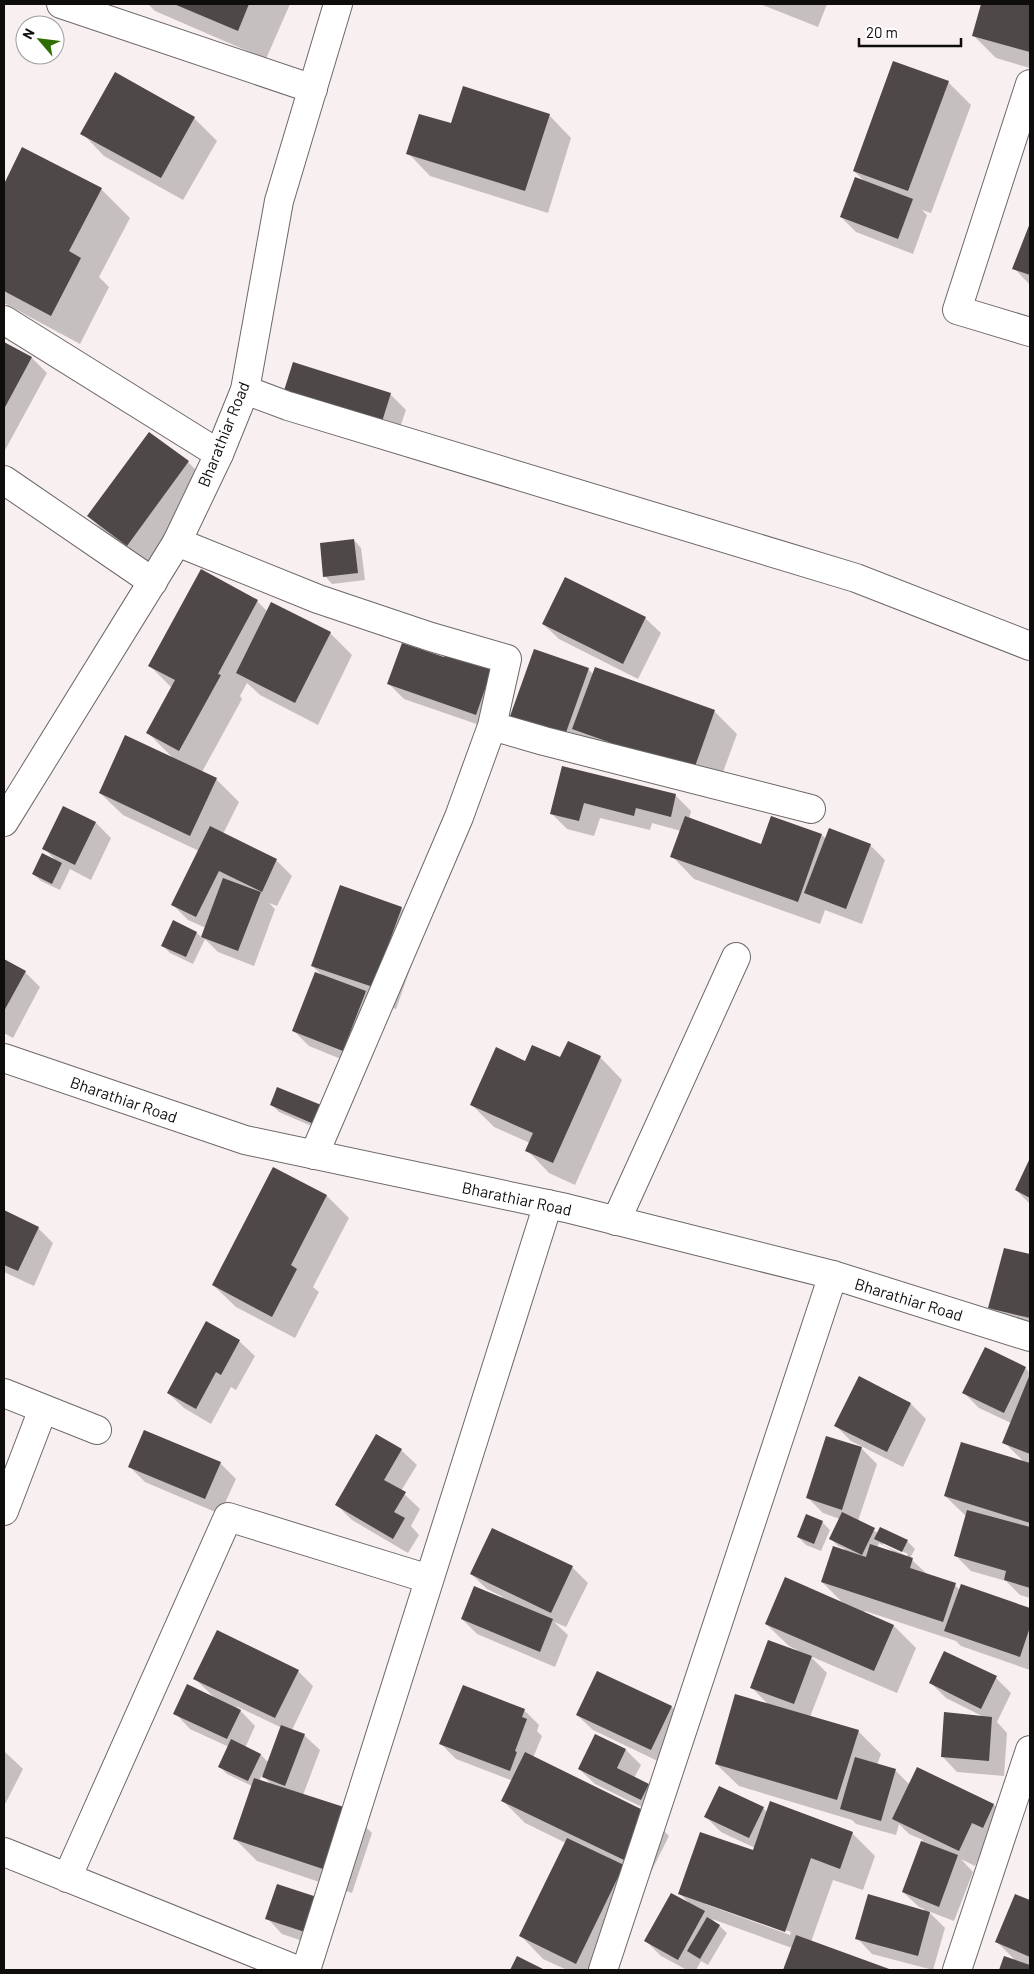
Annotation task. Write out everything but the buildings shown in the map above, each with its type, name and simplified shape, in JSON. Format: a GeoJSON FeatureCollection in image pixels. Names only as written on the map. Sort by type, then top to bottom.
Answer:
{"type":"FeatureCollection","features":[{"type":"Feature","properties":{"kind":"street"},"geometry":{"type":"LineString","coordinates":[[61,4],[312,89]]}},
{"type":"Feature","properties":{"kind":"street","name":"Bharathiar Road"},"geometry":{"type":"LineString","coordinates":[[4,822],[178,542],[219,454],[244,390],[279,201],[338,4]]}},
{"type":"Feature","properties":{"kind":"street"},"geometry":{"type":"LineString","coordinates":[[1030,84],[957,310],[1030,332]]}},
{"type":"Feature","properties":{"kind":"street"},"geometry":{"type":"LineString","coordinates":[[4,320],[219,454]]}},
{"type":"Feature","properties":{"kind":"street"},"geometry":{"type":"LineString","coordinates":[[244,390],[288,406],[856,578],[1030,646]]}},
{"type":"Feature","properties":{"kind":"street"},"geometry":{"type":"LineString","coordinates":[[4,480],[153,582]]}},
{"type":"Feature","properties":{"kind":"street"},"geometry":{"type":"LineString","coordinates":[[178,542],[318,599],[431,637],[507,659],[492,726],[459,817],[314,1155]]}},
{"type":"Feature","properties":{"kind":"street"},"geometry":{"type":"LineString","coordinates":[[492,726],[812,809]]}},
{"type":"Feature","properties":{"kind":"street"},"geometry":{"type":"LineString","coordinates":[[616,1221],[736,957]]}},
{"type":"Feature","properties":{"kind":"street","name":"Bharathiar Road"},"geometry":{"type":"LineString","coordinates":[[4,1058],[245,1140],[548,1204],[833,1275],[1030,1337]]}},
{"type":"Feature","properties":{"kind":"street"},"geometry":{"type":"LineString","coordinates":[[306,1970],[548,1204]]}},
{"type":"Feature","properties":{"kind":"street"},"geometry":{"type":"LineString","coordinates":[[604,1970],[833,1275]]}},
{"type":"Feature","properties":{"kind":"street"},"geometry":{"type":"LineString","coordinates":[[4,1393],[97,1430]]}},
{"type":"Feature","properties":{"kind":"street"},"geometry":{"type":"LineString","coordinates":[[4,1511],[43,1409]]}},
{"type":"Feature","properties":{"kind":"street"},"geometry":{"type":"LineString","coordinates":[[67,1878],[228,1517],[429,1579]]}},
{"type":"Feature","properties":{"kind":"street"},"geometry":{"type":"LineString","coordinates":[[957,1970],[1030,1750]]}},
{"type":"Feature","properties":{"kind":"street"},"geometry":{"type":"LineString","coordinates":[[4,1852],[297,1970]]}}]}
